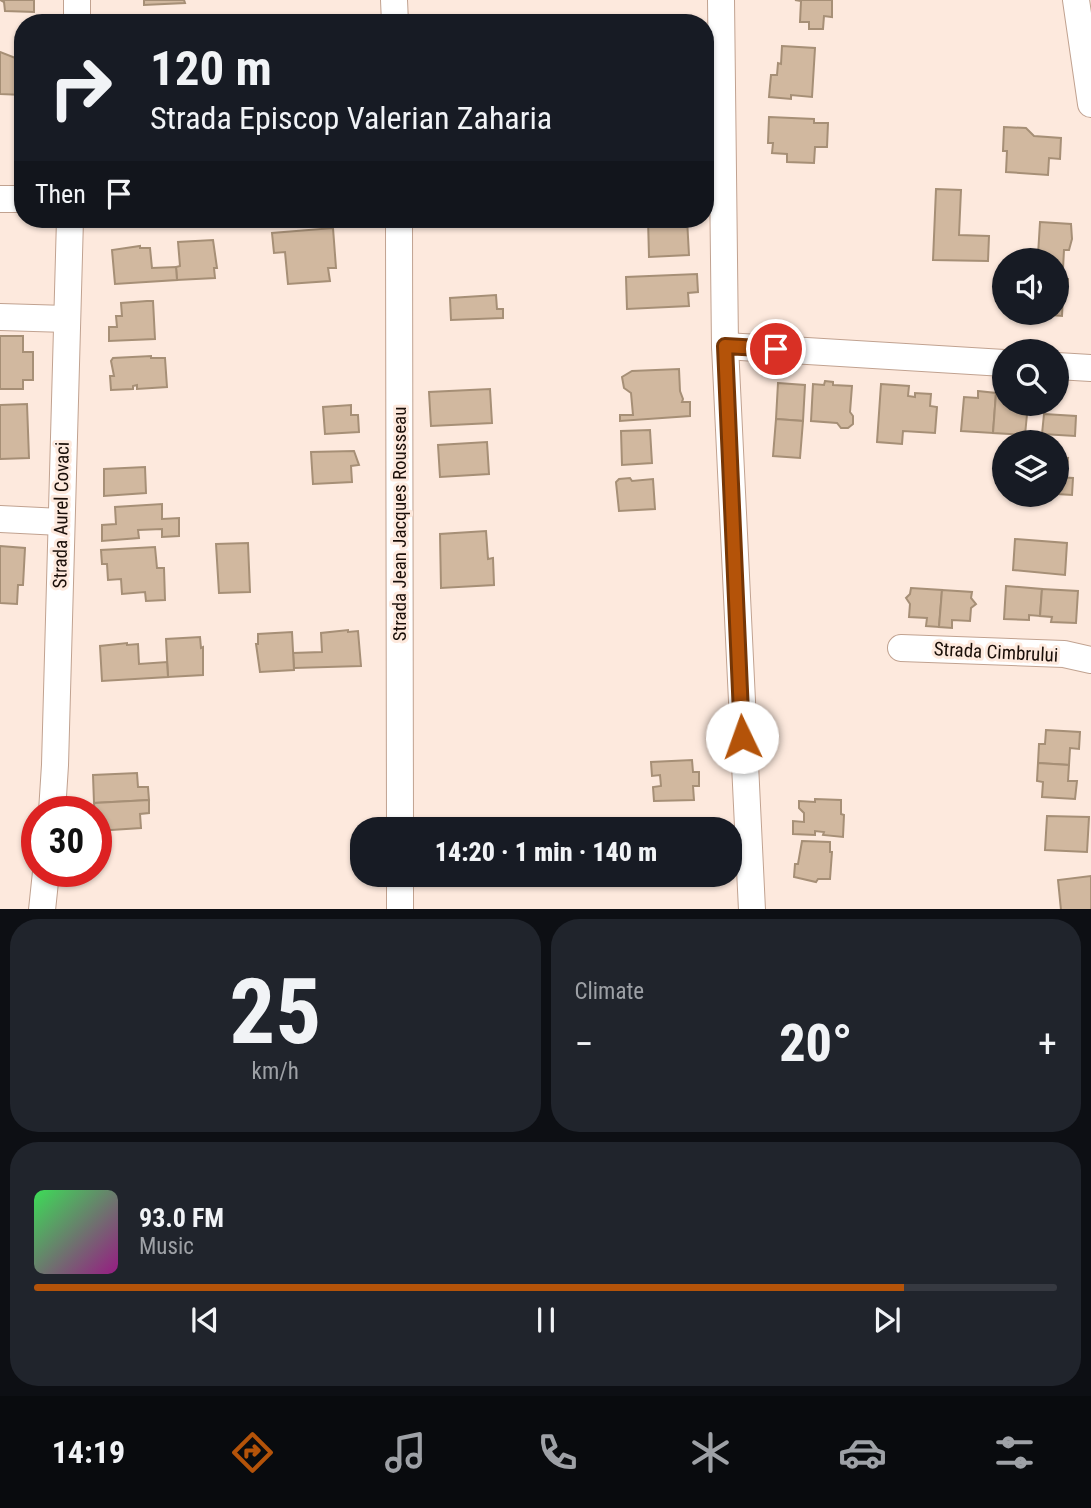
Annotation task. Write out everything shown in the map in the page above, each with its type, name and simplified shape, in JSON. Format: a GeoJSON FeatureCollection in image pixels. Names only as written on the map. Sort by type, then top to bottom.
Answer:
{"type":"FeatureCollection","features":[{"type":"Feature","properties":{"kind":"street"},"geometry":{"type":"LineString","coordinates":[[721,0],[725,346],[752,909]]}},
{"type":"Feature","properties":{"kind":"street"},"geometry":{"type":"LineString","coordinates":[[1076,0],[1091,104]]}},
{"type":"Feature","properties":{"kind":"street","name":"Strada Aurel Covaci"},"geometry":{"type":"LineString","coordinates":[[53,796],[70,228]]}},
{"type":"Feature","properties":{"kind":"street","name":"Strada Jean Jacques Rousseau"},"geometry":{"type":"LineString","coordinates":[[399,228],[400,817]]}},
{"type":"Feature","properties":{"kind":"street"},"geometry":{"type":"LineString","coordinates":[[0,317],[67,319]]}},
{"type":"Feature","properties":{"kind":"street"},"geometry":{"type":"LineString","coordinates":[[725,346],[992,362]]}},
{"type":"Feature","properties":{"kind":"street"},"geometry":{"type":"LineString","coordinates":[[1069,367],[1091,368]]}},
{"type":"Feature","properties":{"kind":"street"},"geometry":{"type":"LineString","coordinates":[[0,520],[61,522]]}},
{"type":"Feature","properties":{"kind":"street","name":"Strada Cimbrului"},"geometry":{"type":"LineString","coordinates":[[901,648],[1064,654],[1091,660]]}},
{"type":"Feature","properties":{"kind":"street"},"geometry":{"type":"LineString","coordinates":[[42,909],[44,887]]}},
{"type":"Feature","properties":{"kind":"street"},"geometry":{"type":"LineString","coordinates":[[400,887],[400,909]]}},
{"type":"Feature","properties":{"kind":"building"},"geometry":{"type":"Polygon","coordinates":[[[0,0],[34,0],[34,12],[5,11],[4,2],[0,0]]]}},
{"type":"Feature","properties":{"kind":"building"},"geometry":{"type":"Polygon","coordinates":[[[144,0],[184,0],[185,3],[144,5],[144,0]]]}},
{"type":"Feature","properties":{"kind":"building"},"geometry":{"type":"Polygon","coordinates":[[[795,0],[832,0],[832,17],[824,16],[823,29],[809,29],[809,22],[800,22],[801,1],[795,0]]]}},
{"type":"Feature","properties":{"kind":"building"},"geometry":{"type":"Polygon","coordinates":[[[782,46],[815,48],[812,97],[769,97],[771,75],[777,75],[782,46]]]}},
{"type":"Feature","properties":{"kind":"building"},"geometry":{"type":"Polygon","coordinates":[[[0,52],[14,57],[14,95],[0,94],[0,52]]]}},
{"type":"Feature","properties":{"kind":"building"},"geometry":{"type":"Polygon","coordinates":[[[769,117],[814,119],[814,123],[828,123],[827,147],[815,147],[814,163],[787,162],[787,154],[772,153],[773,143],[768,143],[769,117]]]}},
{"type":"Feature","properties":{"kind":"building"},"geometry":{"type":"Polygon","coordinates":[[[1004,127],[1026,128],[1034,136],[1061,138],[1060,159],[1049,158],[1048,175],[1006,172],[1004,127]]]}},
{"type":"Feature","properties":{"kind":"building"},"geometry":{"type":"Polygon","coordinates":[[[936,189],[961,190],[959,235],[989,236],[988,261],[933,260],[936,189]]]}},
{"type":"Feature","properties":{"kind":"building"},"geometry":{"type":"Polygon","coordinates":[[[1040,222],[1071,224],[1072,239],[1069,250],[1038,248],[1040,222]]]}},
{"type":"Feature","properties":{"kind":"building"},"geometry":{"type":"Polygon","coordinates":[[[333,228],[336,268],[328,268],[330,281],[288,284],[285,252],[274,253],[272,233],[333,228]]]}},
{"type":"Feature","properties":{"kind":"building"},"geometry":{"type":"Polygon","coordinates":[[[648,228],[688,228],[689,255],[649,257],[648,228]]]}},
{"type":"Feature","properties":{"kind":"building"},"geometry":{"type":"Polygon","coordinates":[[[213,240],[217,268],[214,268],[215,278],[177,280],[176,267],[180,266],[178,242],[213,240]]]}},
{"type":"Feature","properties":{"kind":"building"},"geometry":{"type":"Polygon","coordinates":[[[140,246],[150,248],[152,268],[176,267],[177,280],[115,284],[112,250],[140,246]]]}},
{"type":"Feature","properties":{"kind":"building"},"geometry":{"type":"Polygon","coordinates":[[[697,274],[698,292],[688,293],[689,306],[627,309],[626,277],[697,274]]]}},
{"type":"Feature","properties":{"kind":"building"},"geometry":{"type":"Polygon","coordinates":[[[496,295],[497,309],[503,309],[503,318],[451,320],[450,298],[496,295]]]}},
{"type":"Feature","properties":{"kind":"building"},"geometry":{"type":"Polygon","coordinates":[[[153,301],[155,339],[109,341],[109,327],[117,327],[116,316],[122,316],[121,303],[153,301]]]}},
{"type":"Feature","properties":{"kind":"building"},"geometry":{"type":"Polygon","coordinates":[[[0,336],[23,336],[23,352],[33,352],[33,380],[23,380],[23,389],[0,389],[0,336]]]}},
{"type":"Feature","properties":{"kind":"building"},"geometry":{"type":"Polygon","coordinates":[[[113,358],[165,358],[167,387],[137,389],[137,385],[133,386],[133,389],[111,390],[110,376],[114,376],[111,361],[113,358]]]}},
{"type":"Feature","properties":{"kind":"building"},"geometry":{"type":"Polygon","coordinates":[[[679,369],[682,402],[690,402],[690,416],[620,421],[620,415],[633,415],[631,393],[624,388],[622,377],[632,371],[679,369]]]}},
{"type":"Feature","properties":{"kind":"building"},"geometry":{"type":"Polygon","coordinates":[[[825,381],[833,382],[833,385],[852,386],[850,412],[853,424],[848,428],[841,428],[837,423],[811,421],[813,384],[824,385],[825,381]]]}},
{"type":"Feature","properties":{"kind":"building"},"geometry":{"type":"Polygon","coordinates":[[[778,383],[805,385],[803,421],[776,419],[778,383]]]}},
{"type":"Feature","properties":{"kind":"building"},"geometry":{"type":"Polygon","coordinates":[[[881,384],[909,386],[908,396],[915,397],[915,393],[931,394],[930,406],[937,407],[935,433],[903,431],[902,444],[877,442],[881,384]]]}},
{"type":"Feature","properties":{"kind":"building"},"geometry":{"type":"Polygon","coordinates":[[[490,389],[492,423],[431,426],[429,392],[490,389]]]}},
{"type":"Feature","properties":{"kind":"building"},"geometry":{"type":"Polygon","coordinates":[[[978,391],[992,393],[992,416],[994,416],[992,433],[961,431],[964,397],[978,398],[978,391]]]}},
{"type":"Feature","properties":{"kind":"building"},"geometry":{"type":"Polygon","coordinates":[[[27,404],[29,458],[0,459],[0,405],[27,404]]]}},
{"type":"Feature","properties":{"kind":"building"},"geometry":{"type":"Polygon","coordinates":[[[351,405],[351,415],[358,415],[359,432],[325,434],[323,407],[351,405]]]}},
{"type":"Feature","properties":{"kind":"building"},"geometry":{"type":"Polygon","coordinates":[[[994,416],[1027,416],[1025,430],[993,430],[994,416]]]}},
{"type":"Feature","properties":{"kind":"building"},"geometry":{"type":"Polygon","coordinates":[[[1044,416],[1076,416],[1075,436],[1069,436],[1069,430],[1042,430],[1044,416]]]}},
{"type":"Feature","properties":{"kind":"building"},"geometry":{"type":"Polygon","coordinates":[[[776,419],[803,421],[800,458],[773,456],[776,419]]]}},
{"type":"Feature","properties":{"kind":"building"},"geometry":{"type":"Polygon","coordinates":[[[650,430],[652,463],[622,465],[621,431],[650,430]]]}},
{"type":"Feature","properties":{"kind":"building"},"geometry":{"type":"Polygon","coordinates":[[[487,442],[489,474],[440,477],[438,445],[487,442]]]}},
{"type":"Feature","properties":{"kind":"building"},"geometry":{"type":"Polygon","coordinates":[[[354,451],[359,465],[351,466],[352,482],[313,484],[311,452],[354,451]]]}},
{"type":"Feature","properties":{"kind":"building"},"geometry":{"type":"Polygon","coordinates":[[[145,467],[146,493],[104,496],[104,469],[145,467]]]}},
{"type":"Feature","properties":{"kind":"building"},"geometry":{"type":"Polygon","coordinates":[[[630,478],[632,481],[653,479],[655,509],[619,511],[616,482],[630,478]]]}},
{"type":"Feature","properties":{"kind":"building"},"geometry":{"type":"Polygon","coordinates":[[[1069,478],[1073,478],[1072,495],[1069,495],[1069,478]]]}},
{"type":"Feature","properties":{"kind":"building"},"geometry":{"type":"Polygon","coordinates":[[[162,504],[162,519],[179,518],[179,536],[162,537],[162,529],[138,530],[139,538],[102,541],[102,525],[116,524],[115,507],[162,504]]]}},
{"type":"Feature","properties":{"kind":"building"},"geometry":{"type":"Polygon","coordinates":[[[486,531],[488,559],[493,558],[494,585],[441,588],[440,534],[486,531]]]}},
{"type":"Feature","properties":{"kind":"building"},"geometry":{"type":"Polygon","coordinates":[[[1015,539],[1067,543],[1065,575],[1013,570],[1015,539]]]}},
{"type":"Feature","properties":{"kind":"building"},"geometry":{"type":"Polygon","coordinates":[[[248,543],[250,592],[219,593],[216,544],[248,543]]]}},
{"type":"Feature","properties":{"kind":"building"},"geometry":{"type":"Polygon","coordinates":[[[0,546],[25,548],[23,585],[18,585],[17,604],[0,603],[0,546]]]}},
{"type":"Feature","properties":{"kind":"building"},"geometry":{"type":"Polygon","coordinates":[[[155,547],[157,568],[164,568],[165,600],[146,601],[145,592],[122,594],[121,579],[108,580],[107,564],[102,564],[101,550],[155,547]]]}},
{"type":"Feature","properties":{"kind":"building"},"geometry":{"type":"Polygon","coordinates":[[[1006,586],[1042,589],[1040,616],[1029,615],[1029,620],[1004,619],[1006,586]]]}},
{"type":"Feature","properties":{"kind":"building"},"geometry":{"type":"Polygon","coordinates":[[[911,588],[942,590],[939,627],[926,626],[927,618],[909,617],[910,604],[906,598],[911,588]]]}},
{"type":"Feature","properties":{"kind":"building"},"geometry":{"type":"Polygon","coordinates":[[[1042,589],[1078,591],[1076,623],[1051,622],[1052,617],[1040,616],[1042,589]]]}},
{"type":"Feature","properties":{"kind":"building"},"geometry":{"type":"Polygon","coordinates":[[[942,590],[972,592],[971,598],[976,604],[971,608],[970,621],[952,620],[952,628],[939,627],[942,590]]]}},
{"type":"Feature","properties":{"kind":"building"},"geometry":{"type":"Polygon","coordinates":[[[358,631],[361,666],[294,668],[293,653],[322,652],[321,633],[358,631]]]}},
{"type":"Feature","properties":{"kind":"building"},"geometry":{"type":"Polygon","coordinates":[[[292,632],[294,670],[260,672],[256,644],[258,634],[292,632]]]}},
{"type":"Feature","properties":{"kind":"building"},"geometry":{"type":"Polygon","coordinates":[[[200,637],[201,648],[203,647],[203,675],[168,677],[166,639],[200,637]]]}},
{"type":"Feature","properties":{"kind":"building"},"geometry":{"type":"Polygon","coordinates":[[[138,644],[139,664],[167,662],[168,677],[102,681],[100,646],[138,644]]]}},
{"type":"Feature","properties":{"kind":"building"},"geometry":{"type":"Polygon","coordinates":[[[1046,730],[1080,732],[1079,749],[1070,748],[1069,765],[1038,763],[1039,744],[1045,744],[1046,730]]]}},
{"type":"Feature","properties":{"kind":"building"},"geometry":{"type":"Polygon","coordinates":[[[692,760],[693,772],[699,772],[699,786],[693,786],[694,800],[654,801],[653,787],[661,786],[660,775],[652,776],[651,762],[692,760]]]}},
{"type":"Feature","properties":{"kind":"building"},"geometry":{"type":"Polygon","coordinates":[[[1038,763],[1069,765],[1068,781],[1077,781],[1075,799],[1042,797],[1043,782],[1037,781],[1038,763]]]}},
{"type":"Feature","properties":{"kind":"building"},"geometry":{"type":"Polygon","coordinates":[[[137,773],[138,787],[148,787],[149,800],[112,802],[112,796],[94,796],[93,775],[137,773]]]}},
{"type":"Feature","properties":{"kind":"building"},"geometry":{"type":"Polygon","coordinates":[[[815,799],[841,800],[841,814],[844,815],[843,837],[823,835],[824,832],[815,831],[815,835],[793,834],[793,821],[804,822],[799,801],[815,802],[815,799]]]}},
{"type":"Feature","properties":{"kind":"building"},"geometry":{"type":"Polygon","coordinates":[[[149,800],[149,813],[140,814],[141,828],[112,830],[112,802],[149,800]]]}},
{"type":"Feature","properties":{"kind":"building"},"geometry":{"type":"Polygon","coordinates":[[[1047,816],[1089,817],[1087,852],[1045,850],[1047,816]]]}},
{"type":"Feature","properties":{"kind":"building"},"geometry":{"type":"Polygon","coordinates":[[[802,841],[830,842],[830,879],[818,879],[816,882],[794,877],[802,841]]]}},
{"type":"Feature","properties":{"kind":"building"},"geometry":{"type":"Polygon","coordinates":[[[1091,876],[1091,909],[1061,909],[1058,880],[1091,876]]]}},
{"type":"Feature","properties":{"kind":"route"},"geometry":{"type":"LineString","coordinates":[[742,737],[725,346],[776,349]]}}]}
